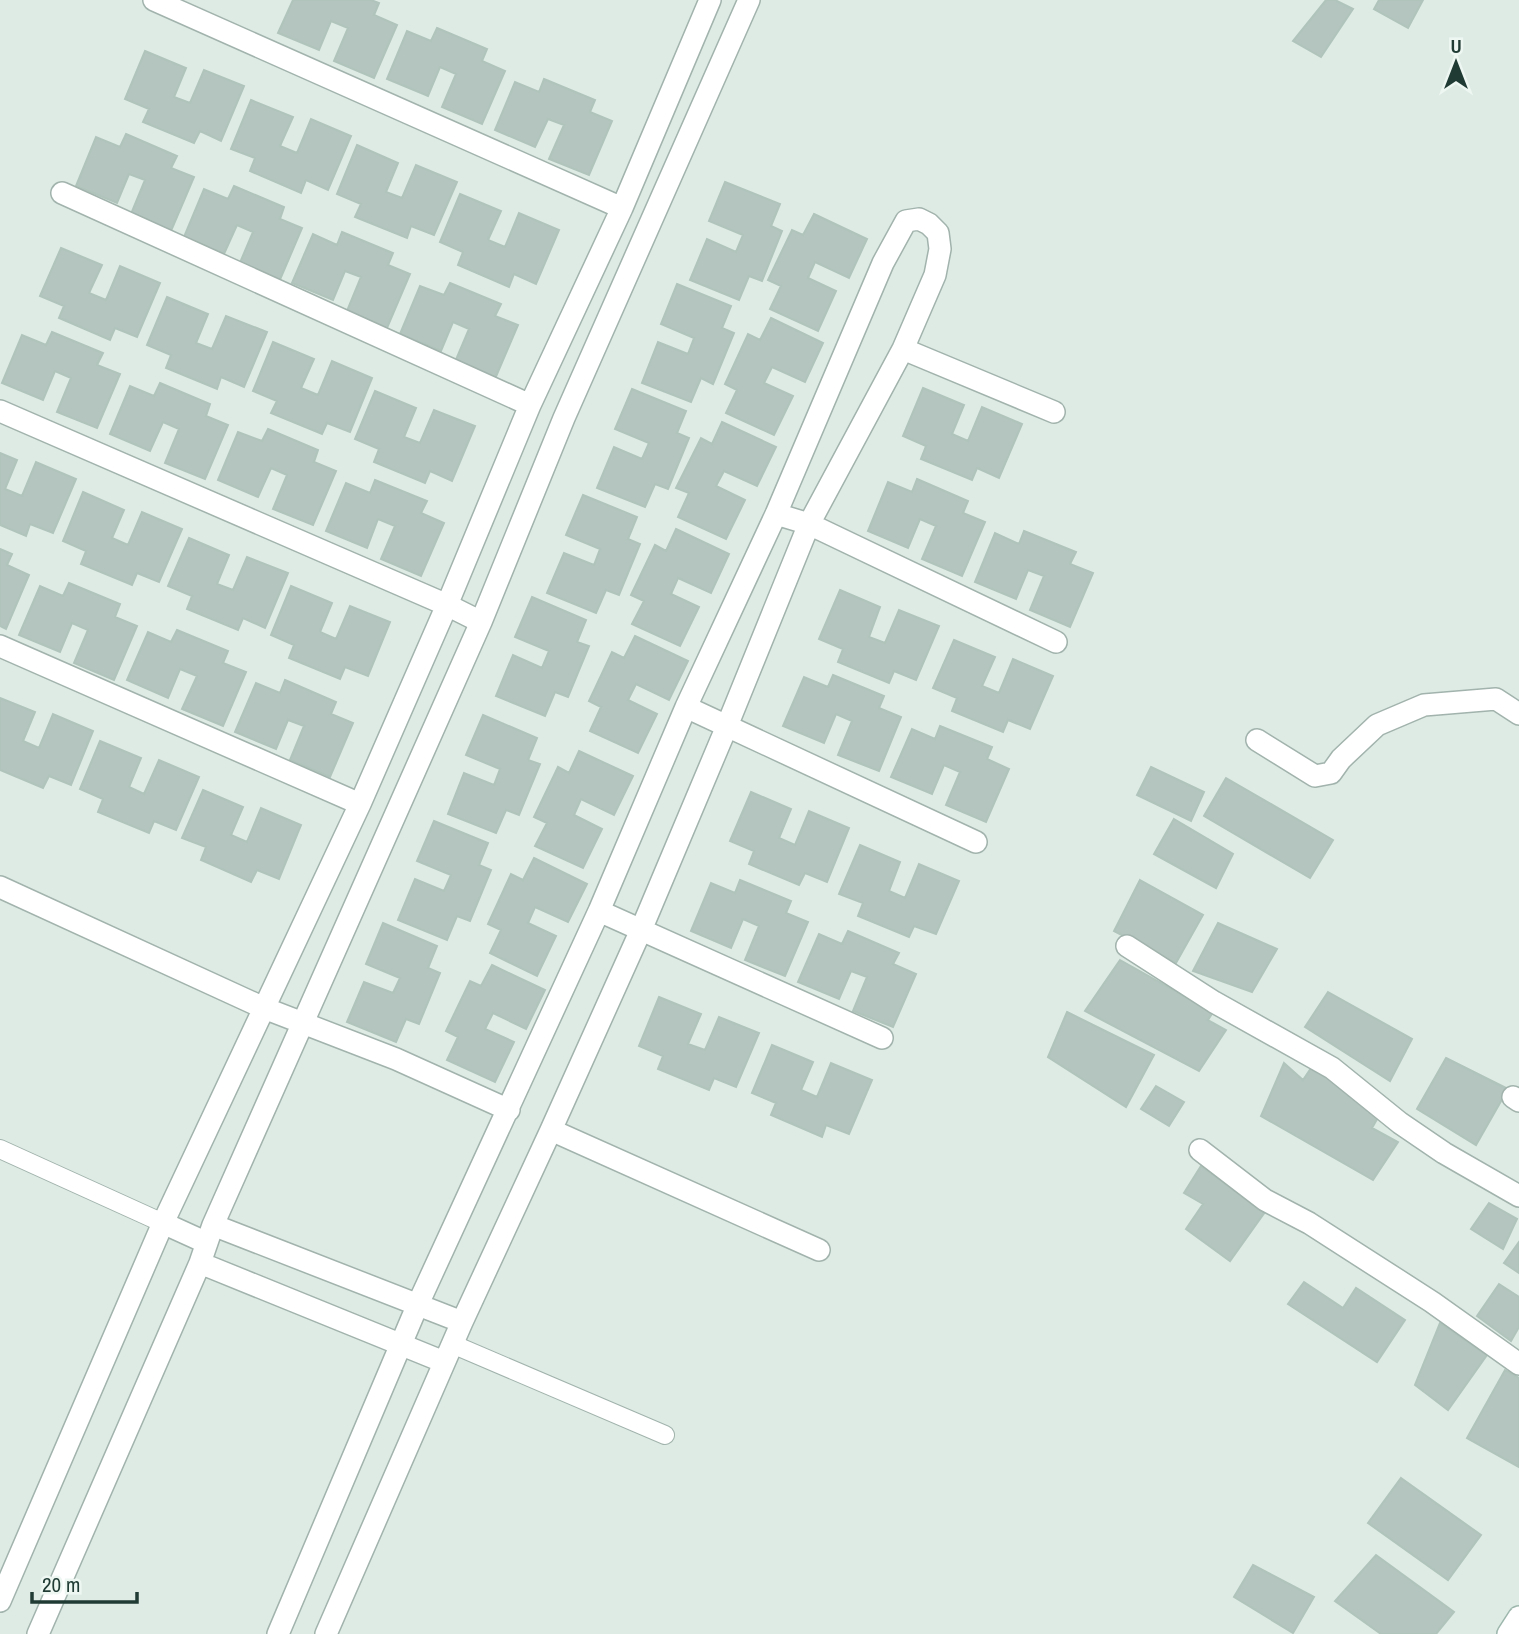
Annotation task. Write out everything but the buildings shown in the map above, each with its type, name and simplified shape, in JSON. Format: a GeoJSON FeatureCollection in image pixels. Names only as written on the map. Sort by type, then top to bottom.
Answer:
{"type":"FeatureCollection","features":[{"type":"Feature","properties":{"kind":"street"},"geometry":{"type":"LineString","coordinates":[[154,0],[622,208]]}},
{"type":"Feature","properties":{"kind":"street"},"geometry":{"type":"LineString","coordinates":[[0,1601],[163,1223],[360,804],[530,405],[622,208],[710,0]]}},
{"type":"Feature","properties":{"kind":"street"},"geometry":{"type":"LineString","coordinates":[[38,1634],[301,1023],[481,622],[564,418],[750,0]]}},
{"type":"Feature","properties":{"kind":"street"},"geometry":{"type":"LineString","coordinates":[[62,193],[530,405]]}},
{"type":"Feature","properties":{"kind":"street"},"geometry":{"type":"LineString","coordinates":[[278,1634],[418,1304],[599,911],[687,707],[776,514],[883,263],[906,221],[919,219],[938,233],[940,249],[934,275],[903,349],[809,524],[641,930],[448,1353],[326,1634]]}},
{"type":"Feature","properties":{"kind":"street"},"geometry":{"type":"LineString","coordinates":[[903,349],[1055,412]]}},
{"type":"Feature","properties":{"kind":"street"},"geometry":{"type":"LineString","coordinates":[[0,411],[481,622]]}},
{"type":"Feature","properties":{"kind":"street"},"geometry":{"type":"LineString","coordinates":[[776,514],[809,524],[1056,642]]}},
{"type":"Feature","properties":{"kind":"street"},"geometry":{"type":"LineString","coordinates":[[0,646],[360,804]]}},
{"type":"Feature","properties":{"kind":"street"},"geometry":{"type":"LineString","coordinates":[[1257,740],[1315,776],[1331,773],[1341,759],[1377,725],[1424,705],[1496,699],[1519,714]]}},
{"type":"Feature","properties":{"kind":"street"},"geometry":{"type":"LineString","coordinates":[[687,707],[976,842]]}},
{"type":"Feature","properties":{"kind":"street"},"geometry":{"type":"LineString","coordinates":[[0,887],[264,1008],[396,1059],[509,1110]]}},
{"type":"Feature","properties":{"kind":"street"},"geometry":{"type":"LineString","coordinates":[[599,911],[882,1038]]}},
{"type":"Feature","properties":{"kind":"street"},"geometry":{"type":"LineString","coordinates":[[1127,946],[1214,1002],[1332,1068],[1410,1130],[1519,1196]]}},
{"type":"Feature","properties":{"kind":"street"},"geometry":{"type":"LineString","coordinates":[[551,1130],[819,1250]]}},
{"type":"Feature","properties":{"kind":"street"},"geometry":{"type":"LineString","coordinates":[[1200,1150],[1265,1200],[1309,1223],[1432,1302],[1519,1364]]}},
{"type":"Feature","properties":{"kind":"street"},"geometry":{"type":"LineString","coordinates":[[163,1223],[401,1344],[448,1353]]}},
{"type":"Feature","properties":{"kind":"street"},"geometry":{"type":"LineString","coordinates":[[206,1244],[418,1304],[462,1322]]}},
{"type":"Feature","properties":{"kind":"street"},"geometry":{"type":"LineString","coordinates":[[1508,1634],[1519,1617]]}},
{"type":"Feature","properties":{"kind":"lane"},"geometry":{"type":"LineString","coordinates":[[0,1149],[163,1223]]}},
{"type":"Feature","properties":{"kind":"lane"},"geometry":{"type":"LineString","coordinates":[[448,1353],[665,1436]]}}]}
